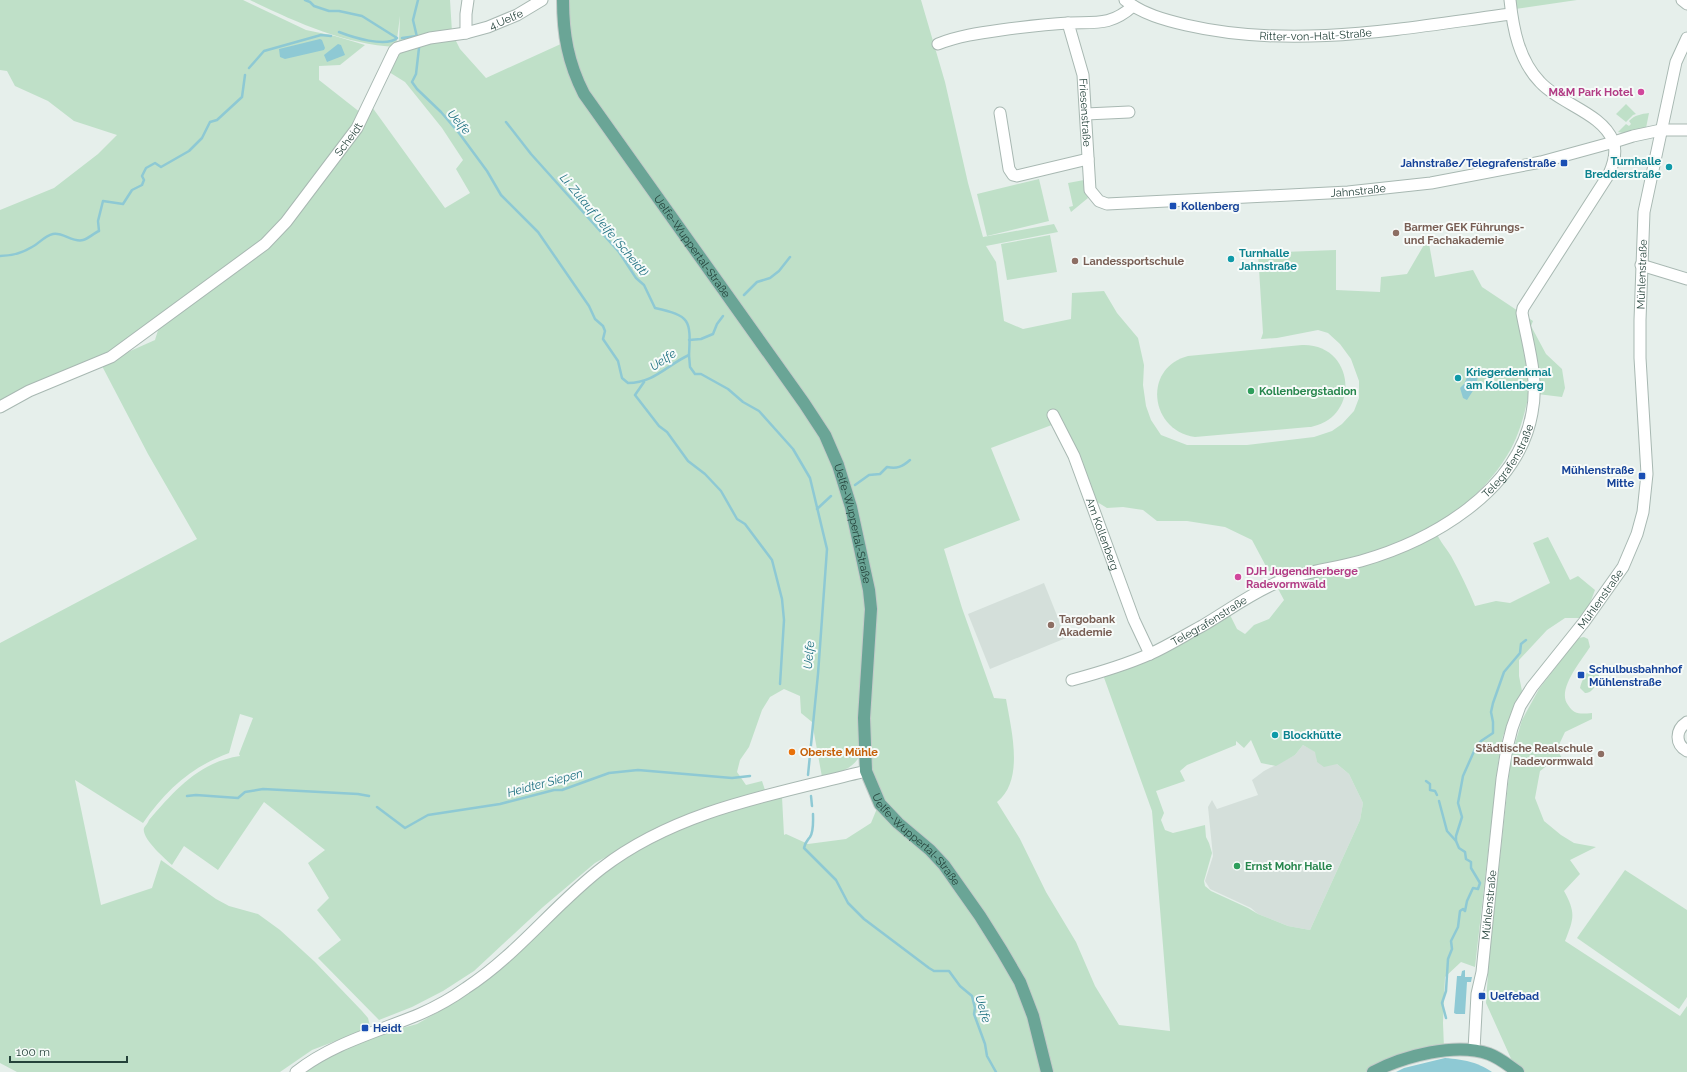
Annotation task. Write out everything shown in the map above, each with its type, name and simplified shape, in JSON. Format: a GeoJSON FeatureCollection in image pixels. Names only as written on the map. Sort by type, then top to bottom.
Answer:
{"type":"FeatureCollection","features":[{"type":"Feature","properties":{"kind":"main road","name":"Uelfe-Wuppertal-Straße"},"geometry":{"type":"LineString","coordinates":[[563,0],[565,42],[572,68],[584,94],[804,403],[831,447],[846,486],[870,596],[871,609],[864,718],[866,771],[880,804],[898,823],[930,850],[944,865],[980,916],[1002,951],[1020,982],[1030,1006],[1047,1072]]}},
{"type":"Feature","properties":{"kind":"main road"},"geometry":{"type":"LineString","coordinates":[[1373,1072],[1392,1063],[1413,1057],[1454,1050],[1474,1050],[1494,1056],[1518,1072]]}},
{"type":"Feature","properties":{"kind":"street"},"geometry":{"type":"LineString","coordinates":[[466,33],[468,0]]}},
{"type":"Feature","properties":{"kind":"street","name":"4.Uelfe"},"geometry":{"type":"LineString","coordinates":[[397,48],[430,38],[481,30],[531,8],[542,0]]}},
{"type":"Feature","properties":{"kind":"street"},"geometry":{"type":"LineString","coordinates":[[1510,0],[1515,34],[1522,54],[1539,81],[1558,98],[1592,118],[1603,127],[1614,142],[1661,130],[1687,130]]}},
{"type":"Feature","properties":{"kind":"street"},"geometry":{"type":"LineString","coordinates":[[1682,0],[1687,4]]}},
{"type":"Feature","properties":{"kind":"street"},"geometry":{"type":"LineString","coordinates":[[938,44],[950,39],[973,34],[1042,25],[1108,22],[1126,12],[1129,3]]}},
{"type":"Feature","properties":{"kind":"street","name":"Ritter-von-Halt-Straße"},"geometry":{"type":"LineString","coordinates":[[1129,3],[1164,19],[1214,31],[1274,37],[1348,35],[1511,14]]}},
{"type":"Feature","properties":{"kind":"street","name":"Friesenstraße"},"geometry":{"type":"LineString","coordinates":[[1068,23],[1083,75],[1090,190],[1094,197],[1099,201]]}},
{"type":"Feature","properties":{"kind":"street"},"geometry":{"type":"LineString","coordinates":[[1661,130],[1676,62],[1687,38]]}},
{"type":"Feature","properties":{"kind":"street","name":"Scheidt"},"geometry":{"type":"LineString","coordinates":[[0,407],[29,391],[111,357],[265,244],[286,222],[357,128],[397,48]]}},
{"type":"Feature","properties":{"kind":"street"},"geometry":{"type":"LineString","coordinates":[[1000,112],[1009,169],[1014,175],[1017,176],[1088,159]]}},
{"type":"Feature","properties":{"kind":"street"},"geometry":{"type":"LineString","coordinates":[[1086,114],[1129,112]]}},
{"type":"Feature","properties":{"kind":"street","name":"Mühlenstraße"},"geometry":{"type":"LineString","coordinates":[[1474,1050],[1477,994],[1482,972],[1502,779],[1512,728],[1520,706],[1532,687],[1584,622],[1623,567],[1637,534],[1643,512],[1647,474],[1640,358],[1641,265],[1644,212],[1661,130]]}},
{"type":"Feature","properties":{"kind":"street","name":"Jahnstraße"},"geometry":{"type":"LineString","coordinates":[[1099,201],[1107,204],[1122,204],[1370,190],[1462,178],[1541,162],[1614,142]]}},
{"type":"Feature","properties":{"kind":"street","name":"Telegrafenstraße"},"geometry":{"type":"LineString","coordinates":[[1072,680],[1103,671],[1150,654],[1274,584],[1387,553],[1417,540],[1463,513],[1496,483],[1507,470],[1521,446],[1532,414],[1534,369],[1522,313],[1523,308],[1609,174],[1614,158],[1614,142]]}},
{"type":"Feature","properties":{"kind":"street"},"geometry":{"type":"LineString","coordinates":[[1641,265],[1687,279]]}},
{"type":"Feature","properties":{"kind":"street","name":"Am Kollenberg"},"geometry":{"type":"LineString","coordinates":[[1053,414],[1074,456],[1134,620],[1150,654]]}},
{"type":"Feature","properties":{"kind":"street"},"geometry":{"type":"LineString","coordinates":[[1687,722],[1680,729],[1678,735],[1680,744],[1687,751]]}},
{"type":"Feature","properties":{"kind":"street"},"geometry":{"type":"LineString","coordinates":[[296,1072],[324,1053],[339,1045],[422,1013],[466,988],[498,964],[596,873],[645,840],[713,811],[866,771]]}},
{"type":"Feature","properties":{"kind":"shaded area"},"geometry":{"type":"Polygon","coordinates":[[[1044,583],[1066,638],[990,669],[968,614],[1044,583]]]}},
{"type":"Feature","properties":{"kind":"shaded area"},"geometry":{"type":"Polygon","coordinates":[[[1303,745],[1316,752],[1317,762],[1337,764],[1349,774],[1363,803],[1360,820],[1310,930],[1288,926],[1258,914],[1251,908],[1210,889],[1205,881],[1213,856],[1208,807],[1212,800],[1217,809],[1258,795],[1252,780],[1264,771],[1295,755],[1303,745]]]}},
{"type":"Feature","properties":{"kind":"green space"},"geometry":{"type":"Polygon","coordinates":[[[0,0],[243,0],[306,30],[335,36],[365,45],[340,65],[319,66],[319,80],[361,113],[315,180],[262,241],[104,356],[0,402],[0,210],[54,188],[98,154],[117,135],[74,121],[48,101],[15,86],[7,71],[0,70],[0,0]]]}},
{"type":"Feature","properties":{"kind":"green space"},"geometry":{"type":"Polygon","coordinates":[[[250,0],[450,0],[452,32],[399,42],[400,16],[396,47],[377,45],[339,37],[321,31],[250,0]]]}},
{"type":"Feature","properties":{"kind":"green space"},"geometry":{"type":"Polygon","coordinates":[[[568,0],[921,0],[945,82],[968,183],[983,237],[1054,224],[1058,232],[986,246],[996,262],[1004,321],[1023,329],[1071,319],[1072,293],[1104,291],[1117,313],[1138,338],[1144,365],[1143,385],[1146,406],[1151,420],[1161,435],[1187,445],[1247,445],[1314,437],[1332,431],[1342,424],[1354,411],[1359,398],[1359,381],[1351,359],[1340,344],[1328,333],[1318,330],[1277,338],[1261,339],[1263,333],[1258,253],[1336,250],[1336,290],[1380,292],[1381,277],[1407,274],[1428,238],[1435,277],[1473,270],[1482,287],[1533,321],[1531,326],[1546,354],[1562,369],[1565,388],[1562,397],[1529,393],[1518,432],[1512,447],[1501,465],[1475,495],[1434,527],[1439,539],[1458,568],[1475,606],[1496,601],[1510,603],[1550,583],[1533,543],[1548,537],[1570,580],[1578,576],[1595,590],[1586,614],[1579,618],[1565,618],[1547,630],[1519,660],[1519,676],[1522,691],[1503,736],[1498,764],[1475,967],[1461,962],[1445,977],[1443,1023],[1444,1048],[1367,1072],[1050,1072],[992,927],[882,800],[868,763],[874,608],[831,444],[596,105],[582,79],[569,42],[568,0]],[[1057,423],[991,448],[1020,520],[944,549],[962,608],[994,698],[1006,699],[1013,739],[1013,768],[1011,781],[1006,792],[997,802],[1020,839],[1046,892],[1076,942],[1095,986],[1119,1025],[1170,1031],[1152,811],[1102,672],[1228,611],[1237,629],[1245,634],[1254,625],[1269,619],[1284,600],[1252,540],[1225,527],[1187,521],[1157,521],[1143,510],[1123,507],[1107,508],[1089,497],[1057,423]],[[1251,740],[1244,748],[1236,741],[1236,745],[1187,765],[1180,771],[1185,781],[1156,791],[1164,813],[1161,820],[1165,830],[1173,833],[1205,825],[1206,837],[1212,853],[1204,881],[1205,886],[1211,891],[1258,914],[1288,926],[1310,930],[1360,820],[1363,803],[1349,774],[1337,764],[1324,767],[1317,762],[1315,752],[1303,745],[1295,755],[1276,766],[1261,763],[1251,740]]]}},
{"type":"Feature","properties":{"kind":"green space"},"geometry":{"type":"Polygon","coordinates":[[[1514,0],[1577,0],[1515,9],[1514,0]]]}},
{"type":"Feature","properties":{"kind":"green space"},"geometry":{"type":"Polygon","coordinates":[[[454,37],[460,49],[486,78],[563,43],[569,70],[813,420],[842,482],[869,610],[859,757],[856,762],[847,768],[837,773],[822,777],[812,722],[801,713],[800,696],[784,689],[770,697],[762,710],[749,747],[740,760],[737,772],[746,785],[762,781],[766,793],[642,837],[595,863],[543,907],[474,971],[443,991],[412,1007],[379,1020],[318,958],[341,940],[317,910],[329,898],[308,863],[325,850],[264,802],[218,870],[184,846],[172,865],[154,848],[146,837],[144,828],[149,820],[178,788],[200,771],[212,764],[225,759],[240,756],[239,754],[253,718],[240,714],[229,753],[203,765],[180,781],[161,800],[143,823],[75,780],[101,905],[152,888],[161,860],[216,899],[229,906],[258,914],[280,930],[315,962],[362,1011],[368,1018],[370,1026],[367,1029],[312,1050],[280,1072],[17,1072],[0,1063],[0,643],[197,539],[148,454],[102,366],[119,356],[155,340],[159,327],[256,256],[372,107],[445,208],[470,193],[456,169],[463,160],[442,128],[405,82],[389,72],[399,52],[454,37]]]}},
{"type":"Feature","properties":{"kind":"green space"},"geometry":{"type":"Polygon","coordinates":[[[1626,104],[1636,114],[1626,122],[1616,114],[1626,104]]]}},
{"type":"Feature","properties":{"kind":"green space"},"geometry":{"type":"Polygon","coordinates":[[[1649,113],[1646,128],[1623,133],[1618,132],[1626,124],[1629,126],[1631,124],[1629,121],[1634,117],[1649,113]]]}},
{"type":"Feature","properties":{"kind":"green space"},"geometry":{"type":"Polygon","coordinates":[[[1039,179],[1049,221],[987,236],[977,194],[1039,179]]]}},
{"type":"Feature","properties":{"kind":"green space"},"geometry":{"type":"Polygon","coordinates":[[[1084,180],[1085,193],[1088,198],[1071,212],[1069,207],[1073,206],[1068,183],[1084,180]]]}},
{"type":"Feature","properties":{"kind":"green space"},"geometry":{"type":"Polygon","coordinates":[[[1050,235],[1057,272],[1007,280],[1001,244],[1050,235]]]}},
{"type":"Feature","properties":{"kind":"green space","name":"Kollenbergstadion"},"geometry":{"type":"Polygon","coordinates":[[[1302,345],[1320,348],[1333,356],[1341,368],[1345,382],[1344,397],[1338,411],[1326,421],[1309,427],[1195,437],[1180,432],[1168,424],[1161,412],[1157,399],[1158,385],[1163,373],[1173,363],[1188,356],[1302,345]]]}},
{"type":"Feature","properties":{"kind":"green space"},"geometry":{"type":"Polygon","coordinates":[[[1584,637],[1588,639],[1590,647],[1576,667],[1568,683],[1565,691],[1565,699],[1573,711],[1581,714],[1592,713],[1592,719],[1565,732],[1557,749],[1565,764],[1553,761],[1540,771],[1535,798],[1544,821],[1561,835],[1574,843],[1596,847],[1570,860],[1580,874],[1564,891],[1572,910],[1572,921],[1565,941],[1680,1016],[1687,1006],[1687,1072],[1523,1072],[1513,1063],[1486,1003],[1489,958],[1511,757],[1522,720],[1539,689],[1578,638],[1584,637]]]}},
{"type":"Feature","properties":{"kind":"green space"},"geometry":{"type":"Polygon","coordinates":[[[1595,666],[1599,668],[1598,680],[1591,691],[1585,693],[1580,688],[1582,682],[1587,672],[1595,666]]]}},
{"type":"Feature","properties":{"kind":"green space"},"geometry":{"type":"Polygon","coordinates":[[[782,797],[784,835],[786,834],[808,844],[846,839],[871,823],[878,806],[950,878],[1020,991],[1043,1072],[301,1072],[317,1061],[377,1035],[417,1024],[445,1008],[487,978],[604,871],[648,844],[691,824],[716,815],[782,797]]]}},
{"type":"Feature","properties":{"kind":"green space"},"geometry":{"type":"Polygon","coordinates":[[[1625,870],[1687,910],[1687,997],[1679,1009],[1577,938],[1625,870]]]}},
{"type":"Feature","properties":{"kind":"water"},"geometry":{"type":"Polygon","coordinates":[[[320,39],[322,40],[325,48],[324,50],[285,59],[280,57],[279,49],[320,39]]]}},
{"type":"Feature","properties":{"kind":"water"},"geometry":{"type":"Polygon","coordinates":[[[338,44],[341,45],[345,55],[327,62],[324,55],[338,44]]]}},
{"type":"Feature","properties":{"kind":"water"},"geometry":{"type":"Polygon","coordinates":[[[1469,373],[1478,376],[1476,386],[1467,400],[1463,398],[1460,388],[1464,384],[1469,373]]]}},
{"type":"Feature","properties":{"kind":"water"},"geometry":{"type":"Polygon","coordinates":[[[1465,970],[1465,977],[1472,977],[1471,982],[1467,982],[1465,1014],[1456,1014],[1454,1013],[1457,976],[1461,976],[1462,971],[1465,970]]]}},
{"type":"Feature","properties":{"kind":"water"},"geometry":{"type":"Polygon","coordinates":[[[1445,1058],[1470,1062],[1480,1065],[1492,1072],[1396,1072],[1404,1068],[1445,1058]]]}},
{"type":"Feature","properties":{"kind":"waterway"},"geometry":{"type":"LineString","coordinates":[[305,0],[314,6],[329,11],[339,11],[362,16],[397,38],[392,41],[377,42],[360,39],[339,32]]}},
{"type":"Feature","properties":{"kind":"waterway","name":"Uelfe"},"geometry":{"type":"LineString","coordinates":[[417,37],[413,20],[418,0]]}},
{"type":"Feature","properties":{"kind":"waterway"},"geometry":{"type":"LineString","coordinates":[[249,68],[264,51],[321,35],[331,36]]}},
{"type":"Feature","properties":{"kind":"waterway"},"geometry":{"type":"LineString","coordinates":[[402,38],[417,36]]}},
{"type":"Feature","properties":{"kind":"waterway","name":"Uelfe"},"geometry":{"type":"LineString","coordinates":[[419,48],[416,74],[412,82],[459,133],[487,171],[501,195],[538,232],[589,306],[595,319],[603,326],[605,331],[603,339],[618,361],[622,378],[628,383],[645,380],[653,377],[689,355],[690,367],[695,374],[701,374],[728,389],[743,402],[759,411],[793,449],[810,478],[827,549],[818,674],[808,775]]}},
{"type":"Feature","properties":{"kind":"waterway"},"geometry":{"type":"LineString","coordinates":[[0,256],[13,255],[24,251],[47,236],[53,234],[79,241],[99,231],[98,221],[103,201],[123,204],[132,190],[142,185],[144,180],[142,176],[146,168],[155,163],[161,167],[189,151],[202,138],[210,122],[217,120],[242,97],[245,75]]}},
{"type":"Feature","properties":{"kind":"waterway","name":"Li. Zulauf Uelfe (Scheidt)"},"geometry":{"type":"LineString","coordinates":[[506,122],[531,154],[619,252],[636,278],[644,285],[655,308],[675,314],[682,317],[686,321],[689,334],[689,355]]}},
{"type":"Feature","properties":{"kind":"waterway"},"geometry":{"type":"LineString","coordinates":[[744,295],[757,282],[770,278],[779,271],[790,257]]}},
{"type":"Feature","properties":{"kind":"waterway"},"geometry":{"type":"LineString","coordinates":[[689,340],[701,339],[713,334],[717,324],[723,316]]}},
{"type":"Feature","properties":{"kind":"waterway"},"geometry":{"type":"LineString","coordinates":[[644,382],[635,395],[659,426],[667,432],[688,461],[705,474],[721,491],[737,519],[745,524],[772,560],[782,599],[784,620],[780,684]]}},
{"type":"Feature","properties":{"kind":"waterway"},"geometry":{"type":"LineString","coordinates":[[855,485],[869,475],[880,474],[887,467],[899,467],[910,460]]}},
{"type":"Feature","properties":{"kind":"waterway"},"geometry":{"type":"LineString","coordinates":[[817,509],[831,496]]}},
{"type":"Feature","properties":{"kind":"waterway"},"geometry":{"type":"LineString","coordinates":[[1446,1018],[1442,1003],[1446,991],[1448,959],[1452,949],[1451,941],[1458,927],[1460,911],[1463,909],[1465,911],[1467,901],[1473,888],[1478,889],[1480,883],[1471,868],[1471,862],[1466,859],[1465,852],[1459,848],[1456,841],[1456,836],[1462,817],[1458,803],[1463,776],[1475,749],[1481,741],[1493,733],[1491,712],[1493,703],[1504,672],[1520,653],[1521,644],[1526,640]]}},
{"type":"Feature","properties":{"kind":"waterway","name":"Heidter Siepen"},"geometry":{"type":"LineString","coordinates":[[377,807],[405,828],[428,815],[500,804],[554,790],[562,790],[609,773],[638,770],[732,778],[750,776]]}},
{"type":"Feature","properties":{"kind":"waterway"},"geometry":{"type":"LineString","coordinates":[[1426,781],[1430,784],[1430,790],[1435,791],[1437,795]]}},
{"type":"Feature","properties":{"kind":"waterway","name":"Heidter Siepen"},"geometry":{"type":"LineString","coordinates":[[187,796],[196,795],[238,798],[245,792],[263,789],[358,794],[369,796]]}},
{"type":"Feature","properties":{"kind":"waterway","name":"Uelfe"},"geometry":{"type":"LineString","coordinates":[[811,796],[812,806]]}},
{"type":"Feature","properties":{"kind":"waterway"},"geometry":{"type":"LineString","coordinates":[[1439,801],[1447,831],[1456,841]]}},
{"type":"Feature","properties":{"kind":"waterway","name":"Uelfe"},"geometry":{"type":"LineString","coordinates":[[813,814],[812,832],[804,848],[836,880],[848,903],[864,919],[929,968],[934,971],[949,971],[960,986],[972,996],[975,1008],[974,1014],[985,1044],[987,1056],[996,1072]]}},
{"type":"Feature","properties":{"kind":"place","name":"M&M Park Hotel"},"geometry":{"type":"Point","coordinates":[1641,92]}},
{"type":"Feature","properties":{"kind":"place","name":"Jahnstraße/Telegrafenstraße"},"geometry":{"type":"Point","coordinates":[1564,163]}},
{"type":"Feature","properties":{"kind":"place","name":"Turnhalle Bredderstraße"},"geometry":{"type":"Point","coordinates":[1669,167]}},
{"type":"Feature","properties":{"kind":"place","name":"Kollenberg"},"geometry":{"type":"Point","coordinates":[1173,206]}},
{"type":"Feature","properties":{"kind":"place","name":"Barmer GEK Führungs- und Fachakademie"},"geometry":{"type":"Point","coordinates":[1396,233]}},
{"type":"Feature","properties":{"kind":"place","name":"Turnhalle Jahnstraße"},"geometry":{"type":"Point","coordinates":[1231,259]}},
{"type":"Feature","properties":{"kind":"place","name":"Landessportschule"},"geometry":{"type":"Point","coordinates":[1075,261]}},
{"type":"Feature","properties":{"kind":"place","name":"Kriegerdenkmal am Kollenberg"},"geometry":{"type":"Point","coordinates":[1458,378]}},
{"type":"Feature","properties":{"kind":"place","name":"Kollenbergstadion"},"geometry":{"type":"Point","coordinates":[1251,391]}},
{"type":"Feature","properties":{"kind":"place","name":"Mühlenstraße Mitte"},"geometry":{"type":"Point","coordinates":[1642,476]}},
{"type":"Feature","properties":{"kind":"place","name":"DJH Jugendherberge Radevormwald"},"geometry":{"type":"Point","coordinates":[1238,577]}},
{"type":"Feature","properties":{"kind":"place","name":"Targobank Akademie"},"geometry":{"type":"Point","coordinates":[1051,625]}},
{"type":"Feature","properties":{"kind":"place","name":"Schulbusbahnhof Mühlenstraße"},"geometry":{"type":"Point","coordinates":[1581,675]}},
{"type":"Feature","properties":{"kind":"place","name":"Blockhütte"},"geometry":{"type":"Point","coordinates":[1275,735]}},
{"type":"Feature","properties":{"kind":"place","name":"Oberste Mühle"},"geometry":{"type":"Point","coordinates":[792,752]}},
{"type":"Feature","properties":{"kind":"place","name":"Städtische Realschule Radevormwald"},"geometry":{"type":"Point","coordinates":[1601,754]}},
{"type":"Feature","properties":{"kind":"place","name":"Ernst Mohr Halle"},"geometry":{"type":"Point","coordinates":[1237,866]}},
{"type":"Feature","properties":{"kind":"place","name":"Uelfebad"},"geometry":{"type":"Point","coordinates":[1482,996]}},
{"type":"Feature","properties":{"kind":"place","name":"Heidt"},"geometry":{"type":"Point","coordinates":[365,1028]}}]}
